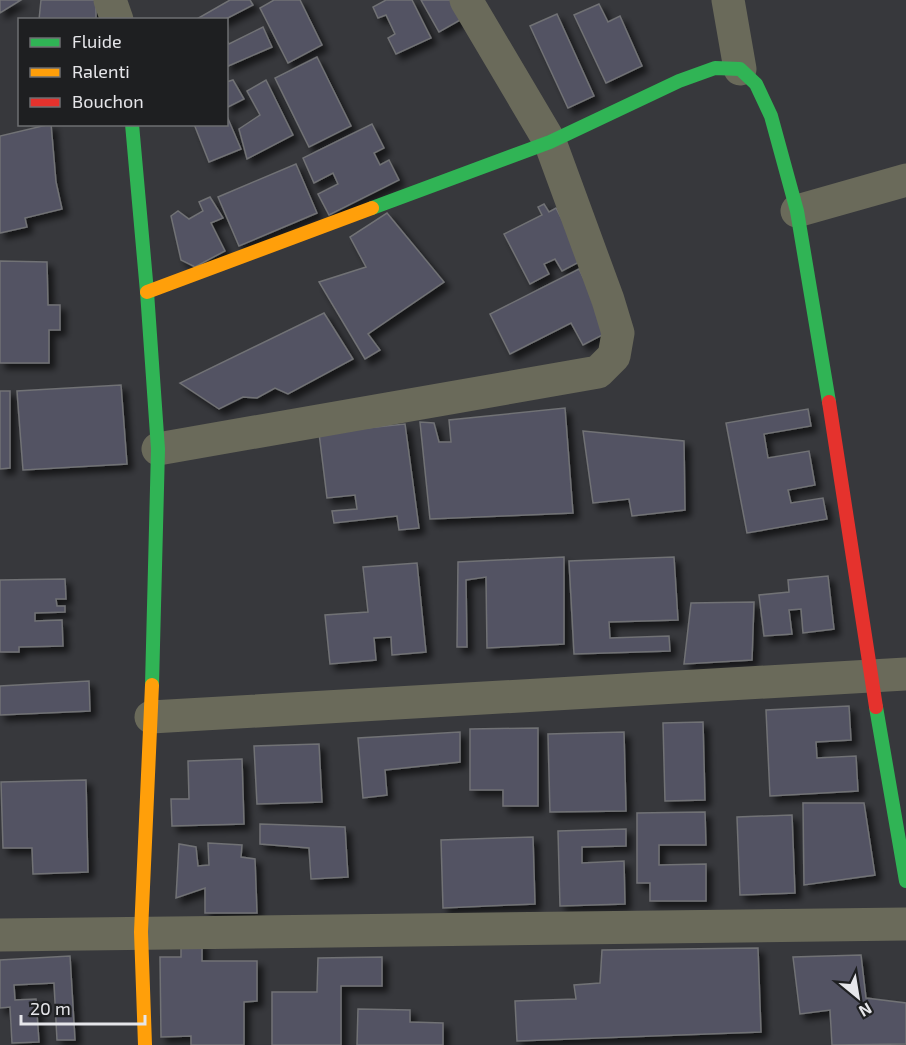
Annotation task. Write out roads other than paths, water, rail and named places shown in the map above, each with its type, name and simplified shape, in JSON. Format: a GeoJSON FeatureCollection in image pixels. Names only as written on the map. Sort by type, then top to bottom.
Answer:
{"type":"FeatureCollection","features":[{"type":"Feature","properties":{"kind":"street"},"geometry":{"type":"LineString","coordinates":[[110,0],[116,18]]}},
{"type":"Feature","properties":{"kind":"street"},"geometry":{"type":"LineString","coordinates":[[158,449],[598,372],[614,356],[618,333],[550,142],[466,0]]}},
{"type":"Feature","properties":{"kind":"street"},"geometry":{"type":"LineString","coordinates":[[728,0],[740,69],[756,84],[771,116],[797,211],[834,429],[870,675],[906,881]]}},
{"type":"Feature","properties":{"kind":"street"},"geometry":{"type":"LineString","coordinates":[[147,292],[550,142],[679,81],[715,68],[740,69]]}},
{"type":"Feature","properties":{"kind":"street"},"geometry":{"type":"LineString","coordinates":[[132,126],[158,449],[151,717],[141,932],[145,1045]]}},
{"type":"Feature","properties":{"kind":"street"},"geometry":{"type":"LineString","coordinates":[[797,211],[906,180]]}},
{"type":"Feature","properties":{"kind":"street"},"geometry":{"type":"LineString","coordinates":[[151,717],[906,674]]}},
{"type":"Feature","properties":{"kind":"street"},"geometry":{"type":"LineString","coordinates":[[0,935],[906,924]]}}]}
